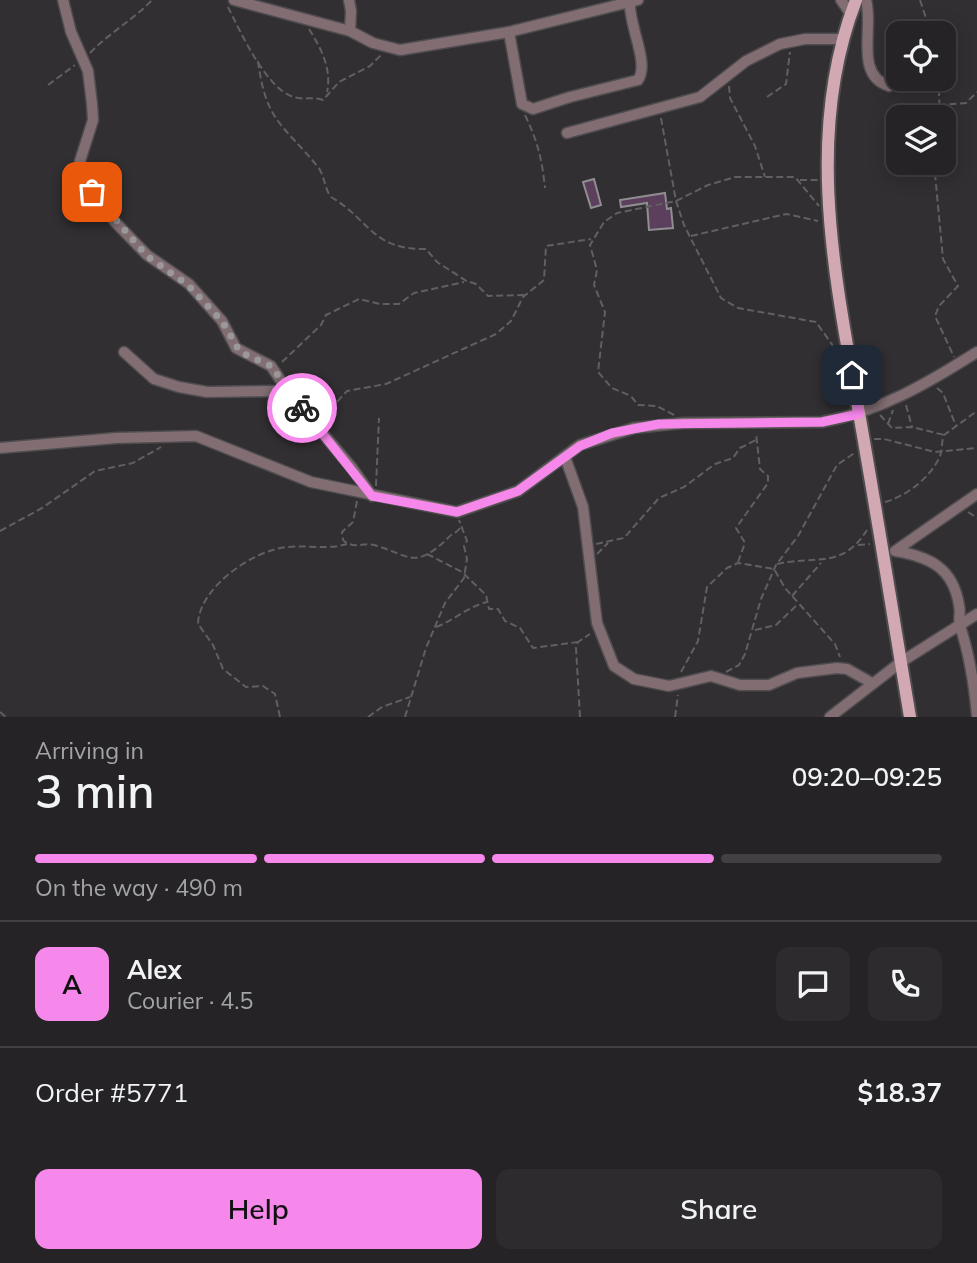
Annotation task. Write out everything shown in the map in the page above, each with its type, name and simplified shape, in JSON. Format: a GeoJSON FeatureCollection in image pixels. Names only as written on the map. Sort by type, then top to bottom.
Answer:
{"type":"FeatureCollection","features":[{"type":"Feature","properties":{"kind":"main road"},"geometry":{"type":"LineString","coordinates":[[856,0],[843,39],[830,110],[827,180],[829,217],[849,356],[910,717]]}},
{"type":"Feature","properties":{"kind":"street"},"geometry":{"type":"LineString","coordinates":[[63,0],[71,32],[84,60],[93,113],[80,161],[84,180],[110,215],[147,256],[188,285],[222,321],[240,352],[266,363],[275,371],[291,396],[375,496]]}},
{"type":"Feature","properties":{"kind":"street"},"geometry":{"type":"LineString","coordinates":[[234,0],[350,31],[384,46],[417,49],[509,32],[634,1],[630,16],[642,71],[638,80],[533,110],[522,104],[509,32]]}},
{"type":"Feature","properties":{"kind":"street"},"geometry":{"type":"LineString","coordinates":[[245,4],[262,0]]}},
{"type":"Feature","properties":{"kind":"street"},"geometry":{"type":"LineString","coordinates":[[348,0],[351,11],[350,31]]}},
{"type":"Feature","properties":{"kind":"street"},"geometry":{"type":"LineString","coordinates":[[841,0],[850,13]]}},
{"type":"Feature","properties":{"kind":"street"},"geometry":{"type":"LineString","coordinates":[[866,0],[870,20],[869,72],[875,80],[886,85]]}},
{"type":"Feature","properties":{"kind":"street"},"geometry":{"type":"LineString","coordinates":[[567,133],[700,97],[761,52],[794,41],[843,39]]}},
{"type":"Feature","properties":{"kind":"street"},"geometry":{"type":"LineString","coordinates":[[124,352],[154,379],[179,387],[207,392],[273,391],[291,396]]}},
{"type":"Feature","properties":{"kind":"street"},"geometry":{"type":"LineString","coordinates":[[0,448],[116,438],[196,436],[311,482],[457,512],[518,491],[587,442],[612,433],[682,423],[822,422],[859,414],[899,397],[977,352]]}},
{"type":"Feature","properties":{"kind":"street"},"geometry":{"type":"LineString","coordinates":[[565,457],[583,507],[592,598],[600,631],[614,666],[635,679],[652,684],[678,684],[715,676],[740,685],[769,685],[797,673],[844,668],[872,683]]}},
{"type":"Feature","properties":{"kind":"street"},"geometry":{"type":"LineString","coordinates":[[896,551],[977,494]]}},
{"type":"Feature","properties":{"kind":"street"},"geometry":{"type":"LineString","coordinates":[[880,547],[934,560],[947,573],[957,594],[959,625],[970,653],[977,715]]}},
{"type":"Feature","properties":{"kind":"street"},"geometry":{"type":"LineString","coordinates":[[830,717],[901,662],[977,614]]}},
{"type":"Feature","properties":{"kind":"path"},"geometry":{"type":"LineString","coordinates":[[48,85],[84,60],[107,35],[132,19],[152,0]]}},
{"type":"Feature","properties":{"kind":"path"},"geometry":{"type":"LineString","coordinates":[[225,0],[244,42],[288,95],[323,100],[339,82],[374,63],[384,46]]}},
{"type":"Feature","properties":{"kind":"path"},"geometry":{"type":"LineString","coordinates":[[919,0],[927,21]]}},
{"type":"Feature","properties":{"kind":"path"},"geometry":{"type":"LineString","coordinates":[[302,20],[325,62],[329,79],[327,96]]}},
{"type":"Feature","properties":{"kind":"path"},"geometry":{"type":"LineString","coordinates":[[767,97],[786,84],[794,41]]}},
{"type":"Feature","properties":{"kind":"path"},"geometry":{"type":"LineString","coordinates":[[258,61],[265,102],[279,125],[320,170],[331,197],[348,206],[376,237],[393,246],[426,249],[437,262],[468,282],[477,284],[488,296],[525,295]]}},
{"type":"Feature","properties":{"kind":"path"},"geometry":{"type":"LineString","coordinates":[[730,74],[730,98],[755,146],[766,178]]}},
{"type":"Feature","properties":{"kind":"path"},"geometry":{"type":"LineString","coordinates":[[942,91],[938,105],[966,103],[977,92]]}},
{"type":"Feature","properties":{"kind":"path"},"geometry":{"type":"LineString","coordinates":[[522,104],[538,154],[544,160],[545,188]]}},
{"type":"Feature","properties":{"kind":"path"},"geometry":{"type":"LineString","coordinates":[[660,110],[676,201],[689,236],[724,302],[751,312],[789,315],[816,322],[833,348],[849,356]]}},
{"type":"Feature","properties":{"kind":"path"},"geometry":{"type":"LineString","coordinates":[[935,175],[943,260],[958,286],[934,316],[957,364]]}},
{"type":"Feature","properties":{"kind":"path"},"geometry":{"type":"LineString","coordinates":[[682,423],[662,407],[638,405],[631,396],[612,388],[598,372],[605,312],[594,285],[597,271],[590,245],[592,239],[611,215],[676,201],[731,178],[786,176],[800,180],[827,180]]}},
{"type":"Feature","properties":{"kind":"path"},"geometry":{"type":"LineString","coordinates":[[800,180],[816,204],[829,217]]}},
{"type":"Feature","properties":{"kind":"path"},"geometry":{"type":"LineString","coordinates":[[689,236],[786,214],[829,217]]}},
{"type":"Feature","properties":{"kind":"path"},"geometry":{"type":"LineString","coordinates":[[308,417],[323,417],[347,391],[386,384],[496,334],[511,321],[525,295],[544,280],[546,246],[592,239]]}},
{"type":"Feature","properties":{"kind":"path"},"geometry":{"type":"LineString","coordinates":[[275,371],[279,363],[289,357],[329,313],[359,299],[380,304],[399,303],[412,294],[435,287],[468,282]]}},
{"type":"Feature","properties":{"kind":"path"},"geometry":{"type":"LineString","coordinates":[[933,378],[956,426]]}},
{"type":"Feature","properties":{"kind":"path"},"geometry":{"type":"LineString","coordinates":[[887,425],[899,397]]}},
{"type":"Feature","properties":{"kind":"path"},"geometry":{"type":"LineString","coordinates":[[899,397],[912,427]]}},
{"type":"Feature","properties":{"kind":"path"},"geometry":{"type":"LineString","coordinates":[[877,408],[887,425]]}},
{"type":"Feature","properties":{"kind":"path"},"geometry":{"type":"LineString","coordinates":[[942,452],[944,435],[977,411]]}},
{"type":"Feature","properties":{"kind":"path"},"geometry":{"type":"LineString","coordinates":[[375,496],[379,418]]}},
{"type":"Feature","properties":{"kind":"path"},"geometry":{"type":"LineString","coordinates":[[738,563],[739,553],[745,543],[736,528],[768,483],[768,476],[760,469],[756,423]]}},
{"type":"Feature","properties":{"kind":"path"},"geometry":{"type":"LineString","coordinates":[[887,425],[912,427],[944,435]]}},
{"type":"Feature","properties":{"kind":"path"},"geometry":{"type":"LineString","coordinates":[[715,676],[742,661],[754,631],[761,599],[774,569],[798,536],[837,466],[864,443],[884,439],[910,447],[942,452],[977,448]]}},
{"type":"Feature","properties":{"kind":"path"},"geometry":{"type":"LineString","coordinates":[[588,547],[624,538],[659,498],[684,487],[715,464],[733,457],[740,449],[756,440]]}},
{"type":"Feature","properties":{"kind":"path"},"geometry":{"type":"LineString","coordinates":[[0,531],[42,508],[94,471],[133,463],[165,445]]}},
{"type":"Feature","properties":{"kind":"path"},"geometry":{"type":"LineString","coordinates":[[347,544],[342,532],[355,518],[358,493]]}},
{"type":"Feature","properties":{"kind":"path"},"geometry":{"type":"LineString","coordinates":[[962,507],[977,518]]}},
{"type":"Feature","properties":{"kind":"path"},"geometry":{"type":"LineString","coordinates":[[405,717],[445,603],[464,576],[467,559],[464,546],[467,541],[457,512]]}},
{"type":"Feature","properties":{"kind":"path"},"geometry":{"type":"LineString","coordinates":[[280,717],[275,694],[263,686],[246,687],[223,669],[213,645],[198,624],[200,607],[220,582],[262,553],[286,547],[329,548],[347,544],[376,546],[404,557],[427,554],[461,527]]}},
{"type":"Feature","properties":{"kind":"path"},"geometry":{"type":"LineString","coordinates":[[589,562],[609,542]]}},
{"type":"Feature","properties":{"kind":"path"},"geometry":{"type":"LineString","coordinates":[[857,545],[880,547]]}},
{"type":"Feature","properties":{"kind":"path"},"geometry":{"type":"LineString","coordinates":[[427,554],[464,576],[486,595],[489,609],[499,610],[505,621],[520,628],[533,648],[578,642],[600,631]]}},
{"type":"Feature","properties":{"kind":"path"},"geometry":{"type":"LineString","coordinates":[[792,597],[822,562]]}},
{"type":"Feature","properties":{"kind":"path"},"geometry":{"type":"LineString","coordinates":[[675,717],[678,684],[698,641],[706,589],[727,568],[738,563],[774,569],[792,597],[835,644],[844,668]]}},
{"type":"Feature","properties":{"kind":"path"},"geometry":{"type":"LineString","coordinates":[[435,627],[454,620],[471,607],[487,603]]}},
{"type":"Feature","properties":{"kind":"path"},"geometry":{"type":"LineString","coordinates":[[754,631],[776,625],[799,604]]}},
{"type":"Feature","properties":{"kind":"path"},"geometry":{"type":"LineString","coordinates":[[578,642],[576,668],[580,717]]}},
{"type":"Feature","properties":{"kind":"path"},"geometry":{"type":"LineString","coordinates":[[369,717],[382,707],[412,696]]}},
{"type":"Feature","properties":{"kind":"path"},"geometry":{"type":"LineString","coordinates":[[0,712],[6,717]]}},
{"type":"Feature","properties":{"kind":"building"},"geometry":{"type":"Polygon","coordinates":[[[594,179],[601,205],[591,208],[583,182],[594,179]]]}},
{"type":"Feature","properties":{"kind":"building"},"geometry":{"type":"Polygon","coordinates":[[[665,193],[667,209],[671,208],[673,228],[649,230],[647,203],[621,207],[620,200],[665,193]]]}},
{"type":"Feature","properties":{"kind":"way so far"},"geometry":{"type":"LineString","coordinates":[[92,192],[147,256],[198,295],[205,306],[222,321],[240,352],[271,366],[302,408]]}},
{"type":"Feature","properties":{"kind":"route"},"geometry":{"type":"LineString","coordinates":[[302,408],[372,496],[457,512],[491,503],[518,491],[580,446],[612,433],[659,424],[822,422],[859,414],[852,375]]}}]}
